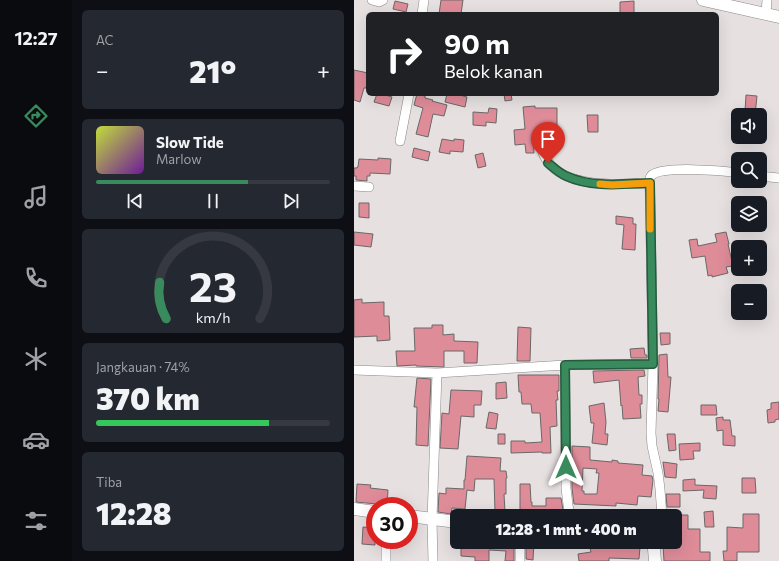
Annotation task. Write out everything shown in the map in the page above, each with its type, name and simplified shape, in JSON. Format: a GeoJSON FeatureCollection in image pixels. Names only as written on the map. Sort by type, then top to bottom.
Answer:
{"type":"FeatureCollection","features":[{"type":"Feature","properties":{"kind":"street"},"geometry":{"type":"LineString","coordinates":[[372,0],[380,2],[383,0]]}},
{"type":"Feature","properties":{"kind":"street"},"geometry":{"type":"LineString","coordinates":[[422,12],[424,0]]}},
{"type":"Feature","properties":{"kind":"street"},"geometry":{"type":"LineString","coordinates":[[703,0],[779,17]]}},
{"type":"Feature","properties":{"kind":"street"},"geometry":{"type":"LineString","coordinates":[[766,14],[767,0]]}},
{"type":"Feature","properties":{"kind":"street"},"geometry":{"type":"LineString","coordinates":[[400,141],[409,96]]}},
{"type":"Feature","properties":{"kind":"street"},"geometry":{"type":"LineString","coordinates":[[538,140],[542,153],[548,163],[565,176],[580,181],[612,185],[650,183]]}},
{"type":"Feature","properties":{"kind":"street"},"geometry":{"type":"LineString","coordinates":[[662,509],[660,484],[652,446],[651,433],[653,364],[650,178],[653,174],[658,172],[682,169],[731,172]]}},
{"type":"Feature","properties":{"kind":"street"},"geometry":{"type":"LineString","coordinates":[[767,177],[779,178]]}},
{"type":"Feature","properties":{"kind":"street"},"geometry":{"type":"LineString","coordinates":[[354,186],[369,187]]}},
{"type":"Feature","properties":{"kind":"street"},"geometry":{"type":"LineString","coordinates":[[354,370],[437,373],[565,365],[653,364]]}},
{"type":"Feature","properties":{"kind":"street"},"geometry":{"type":"LineString","coordinates":[[565,365],[566,488],[569,509]]}},
{"type":"Feature","properties":{"kind":"street"},"geometry":{"type":"LineString","coordinates":[[433,561],[432,519],[437,373]]}},
{"type":"Feature","properties":{"kind":"street"},"geometry":{"type":"LineString","coordinates":[[354,509],[366,511]]}},
{"type":"Feature","properties":{"kind":"street"},"geometry":{"type":"LineString","coordinates":[[418,517],[450,521]]}},
{"type":"Feature","properties":{"kind":"street"},"geometry":{"type":"LineString","coordinates":[[386,549],[386,561]]}},
{"type":"Feature","properties":{"kind":"street"},"geometry":{"type":"LineString","coordinates":[[520,549],[520,561]]}},
{"type":"Feature","properties":{"kind":"street"},"geometry":{"type":"LineString","coordinates":[[654,549],[655,561]]}},
{"type":"Feature","properties":{"kind":"building"},"geometry":{"type":"Polygon","coordinates":[[[441,0],[463,0],[461,12],[439,12],[441,0]]]}},
{"type":"Feature","properties":{"kind":"building"},"geometry":{"type":"Polygon","coordinates":[[[395,1],[408,4],[406,12],[393,9],[395,1]]]}},
{"type":"Feature","properties":{"kind":"building"},"geometry":{"type":"Polygon","coordinates":[[[634,1],[634,12],[620,12],[620,2],[634,1]]]}},
{"type":"Feature","properties":{"kind":"building"},"geometry":{"type":"Polygon","coordinates":[[[354,70],[366,73],[366,88],[364,88],[360,102],[354,100],[354,70]]]}},
{"type":"Feature","properties":{"kind":"building"},"geometry":{"type":"Polygon","coordinates":[[[746,95],[757,96],[756,108],[745,108],[746,95]]]}},
{"type":"Feature","properties":{"kind":"building"},"geometry":{"type":"Polygon","coordinates":[[[376,96],[392,97],[389,106],[374,102],[376,96]]]}},
{"type":"Feature","properties":{"kind":"building"},"geometry":{"type":"Polygon","coordinates":[[[416,96],[425,96],[425,98],[433,100],[432,101],[447,105],[444,116],[433,114],[428,137],[416,134],[423,108],[414,105],[416,96]]]}},
{"type":"Feature","properties":{"kind":"building"},"geometry":{"type":"Polygon","coordinates":[[[446,96],[467,97],[465,107],[445,102],[446,96]]]}},
{"type":"Feature","properties":{"kind":"building"},"geometry":{"type":"Polygon","coordinates":[[[504,96],[511,96],[512,100],[505,101],[504,96]]]}},
{"type":"Feature","properties":{"kind":"building"},"geometry":{"type":"Polygon","coordinates":[[[535,106],[535,108],[557,108],[557,125],[547,125],[547,130],[534,131],[534,153],[526,153],[525,144],[515,145],[514,130],[525,129],[523,107],[535,106]]]}},
{"type":"Feature","properties":{"kind":"building"},"geometry":{"type":"Polygon","coordinates":[[[489,108],[497,109],[496,123],[486,122],[486,126],[473,125],[473,112],[488,113],[489,108]]]}},
{"type":"Feature","properties":{"kind":"building"},"geometry":{"type":"Polygon","coordinates":[[[587,115],[598,115],[598,132],[588,132],[587,115]]]}},
{"type":"Feature","properties":{"kind":"building"},"geometry":{"type":"Polygon","coordinates":[[[442,139],[454,141],[454,139],[464,140],[463,152],[450,151],[450,154],[439,152],[442,139]]]}},
{"type":"Feature","properties":{"kind":"building"},"geometry":{"type":"Polygon","coordinates":[[[414,148],[430,152],[428,161],[412,157],[414,148]]]}},
{"type":"Feature","properties":{"kind":"building"},"geometry":{"type":"Polygon","coordinates":[[[483,153],[486,166],[478,168],[475,155],[483,153]]]}},
{"type":"Feature","properties":{"kind":"building"},"geometry":{"type":"Polygon","coordinates":[[[378,158],[391,159],[390,174],[370,173],[370,176],[367,176],[367,181],[356,180],[356,176],[354,176],[354,168],[358,167],[359,159],[378,160],[378,158]]]}},
{"type":"Feature","properties":{"kind":"building"},"geometry":{"type":"Polygon","coordinates":[[[359,203],[369,203],[369,218],[359,217],[359,203]]]}},
{"type":"Feature","properties":{"kind":"building"},"geometry":{"type":"Polygon","coordinates":[[[616,216],[633,218],[633,224],[636,224],[635,250],[622,249],[624,225],[616,224],[616,216]]]}},
{"type":"Feature","properties":{"kind":"building"},"geometry":{"type":"Polygon","coordinates":[[[354,232],[373,234],[371,247],[354,245],[354,232]]]}},
{"type":"Feature","properties":{"kind":"building"},"geometry":{"type":"Polygon","coordinates":[[[726,232],[731,257],[731,266],[726,267],[728,273],[712,277],[712,275],[708,276],[705,256],[692,258],[689,240],[697,239],[698,246],[717,242],[715,234],[726,232]]]}},
{"type":"Feature","properties":{"kind":"building"},"geometry":{"type":"Polygon","coordinates":[[[362,299],[362,303],[384,302],[384,316],[389,316],[390,340],[377,341],[377,336],[354,337],[354,300],[362,299]]]}},
{"type":"Feature","properties":{"kind":"building"},"geometry":{"type":"Polygon","coordinates":[[[432,325],[443,325],[443,335],[454,334],[454,341],[478,342],[477,363],[464,363],[464,351],[444,351],[444,367],[416,365],[397,366],[396,351],[415,351],[414,328],[432,328],[432,325]]]}},
{"type":"Feature","properties":{"kind":"building"},"geometry":{"type":"Polygon","coordinates":[[[518,327],[531,328],[530,361],[517,361],[518,327]]]}},
{"type":"Feature","properties":{"kind":"building"},"geometry":{"type":"Polygon","coordinates":[[[660,333],[670,333],[670,344],[661,345],[660,333]]]}},
{"type":"Feature","properties":{"kind":"building"},"geometry":{"type":"Polygon","coordinates":[[[644,348],[647,358],[631,358],[630,349],[644,348]]]}},
{"type":"Feature","properties":{"kind":"building"},"geometry":{"type":"Polygon","coordinates":[[[667,354],[668,377],[671,377],[668,412],[658,411],[659,355],[667,354]]]}},
{"type":"Feature","properties":{"kind":"building"},"geometry":{"type":"Polygon","coordinates":[[[644,370],[645,376],[638,377],[639,395],[642,395],[642,404],[640,404],[641,418],[623,419],[619,380],[594,383],[593,371],[644,370]]]}},
{"type":"Feature","properties":{"kind":"building"},"geometry":{"type":"Polygon","coordinates":[[[518,375],[559,375],[559,391],[557,391],[558,400],[556,400],[557,426],[550,427],[551,453],[511,453],[511,441],[525,441],[525,443],[542,442],[540,413],[532,413],[531,404],[522,404],[521,392],[519,392],[518,375]]]}},
{"type":"Feature","properties":{"kind":"building"},"geometry":{"type":"Polygon","coordinates":[[[417,378],[431,379],[428,446],[416,445],[417,407],[414,407],[417,378]]]}},
{"type":"Feature","properties":{"kind":"building"},"geometry":{"type":"Polygon","coordinates":[[[506,382],[507,398],[496,399],[496,383],[506,382]]]}},
{"type":"Feature","properties":{"kind":"building"},"geometry":{"type":"Polygon","coordinates":[[[451,390],[482,391],[481,405],[474,405],[474,417],[461,416],[458,449],[440,448],[442,413],[449,414],[451,390]]]}},
{"type":"Feature","properties":{"kind":"building"},"geometry":{"type":"Polygon","coordinates":[[[779,402],[779,419],[775,420],[775,422],[768,423],[767,410],[771,409],[771,403],[779,402]]]}},
{"type":"Feature","properties":{"kind":"building"},"geometry":{"type":"Polygon","coordinates":[[[604,403],[606,422],[605,434],[608,434],[607,445],[592,443],[594,423],[591,423],[589,406],[604,403]]]}},
{"type":"Feature","properties":{"kind":"building"},"geometry":{"type":"Polygon","coordinates":[[[701,405],[716,405],[717,415],[701,415],[701,405]]]}},
{"type":"Feature","properties":{"kind":"building"},"geometry":{"type":"Polygon","coordinates":[[[489,412],[498,414],[496,429],[486,428],[489,412]]]}},
{"type":"Feature","properties":{"kind":"building"},"geometry":{"type":"Polygon","coordinates":[[[723,417],[723,420],[730,420],[732,436],[735,436],[735,446],[723,445],[723,430],[717,431],[716,418],[723,417]]]}},
{"type":"Feature","properties":{"kind":"building"},"geometry":{"type":"Polygon","coordinates":[[[498,434],[505,434],[505,444],[498,444],[498,434]]]}},
{"type":"Feature","properties":{"kind":"building"},"geometry":{"type":"Polygon","coordinates":[[[667,434],[675,434],[676,450],[669,451],[667,434]]]}},
{"type":"Feature","properties":{"kind":"building"},"geometry":{"type":"Polygon","coordinates":[[[700,443],[700,451],[693,451],[694,459],[680,460],[679,444],[700,443]]]}},
{"type":"Feature","properties":{"kind":"building"},"geometry":{"type":"Polygon","coordinates":[[[572,446],[590,447],[590,460],[612,462],[612,460],[618,461],[618,463],[643,465],[642,475],[652,476],[653,480],[651,497],[638,496],[637,505],[616,503],[616,506],[574,504],[572,488],[572,446]],[[583,468],[582,491],[584,491],[584,494],[597,494],[599,473],[596,473],[597,469],[583,468]]]}},
{"type":"Feature","properties":{"kind":"building"},"geometry":{"type":"Polygon","coordinates":[[[467,456],[501,458],[500,471],[506,471],[507,478],[506,494],[504,494],[505,509],[495,509],[494,479],[475,479],[474,491],[467,490],[465,509],[452,508],[450,509],[450,514],[438,512],[439,493],[446,494],[446,488],[464,489],[467,456]]]}},
{"type":"Feature","properties":{"kind":"building"},"geometry":{"type":"Polygon","coordinates":[[[663,462],[677,464],[676,478],[665,477],[663,462]]]}},
{"type":"Feature","properties":{"kind":"building"},"geometry":{"type":"Polygon","coordinates":[[[742,478],[755,478],[756,493],[742,493],[742,478]]]}},
{"type":"Feature","properties":{"kind":"building"},"geometry":{"type":"Polygon","coordinates":[[[695,479],[695,485],[717,486],[716,499],[703,498],[704,490],[683,491],[683,480],[695,479]]]}},
{"type":"Feature","properties":{"kind":"building"},"geometry":{"type":"Polygon","coordinates":[[[357,484],[371,485],[370,488],[388,490],[388,497],[366,497],[366,503],[356,502],[357,484]]]}},
{"type":"Feature","properties":{"kind":"building"},"geometry":{"type":"Polygon","coordinates":[[[520,484],[530,484],[532,506],[546,506],[546,498],[561,498],[563,509],[520,509],[520,484]]]}},
{"type":"Feature","properties":{"kind":"building"},"geometry":{"type":"Polygon","coordinates":[[[666,494],[680,494],[680,507],[667,507],[666,494]]]}},
{"type":"Feature","properties":{"kind":"building"},"geometry":{"type":"Polygon","coordinates":[[[713,511],[714,527],[705,527],[704,512],[713,511]]]}},
{"type":"Feature","properties":{"kind":"building"},"geometry":{"type":"Polygon","coordinates":[[[743,514],[759,514],[759,552],[737,552],[737,561],[724,561],[723,551],[727,551],[727,527],[743,528],[743,514]]]}},
{"type":"Feature","properties":{"kind":"building"},"geometry":{"type":"Polygon","coordinates":[[[682,515],[688,515],[688,529],[700,529],[700,552],[710,552],[710,561],[664,561],[663,549],[682,549],[682,515]]]}},
{"type":"Feature","properties":{"kind":"building"},"geometry":{"type":"Polygon","coordinates":[[[363,527],[366,527],[366,544],[362,544],[363,527]]]}},
{"type":"Feature","properties":{"kind":"building"},"geometry":{"type":"Polygon","coordinates":[[[461,549],[514,549],[514,561],[505,561],[506,551],[489,550],[489,561],[475,561],[475,557],[461,556],[461,549]]]}},
{"type":"Feature","properties":{"kind":"building"},"geometry":{"type":"Polygon","coordinates":[[[526,549],[534,549],[533,560],[526,559],[526,549]]]}},
{"type":"Feature","properties":{"kind":"building"},"geometry":{"type":"Polygon","coordinates":[[[590,549],[640,549],[639,559],[609,558],[609,561],[579,561],[578,554],[591,552],[590,549]]]}},
{"type":"Feature","properties":{"kind":"slow traffic"},"geometry":{"type":"LineString","coordinates":[[600,184],[612,185],[650,183],[650,229]]}},
{"type":"Feature","properties":{"kind":"route"},"geometry":{"type":"LineString","coordinates":[[548,163],[565,176],[580,181],[612,185],[650,183],[653,364],[565,365],[566,467]]}}]}
